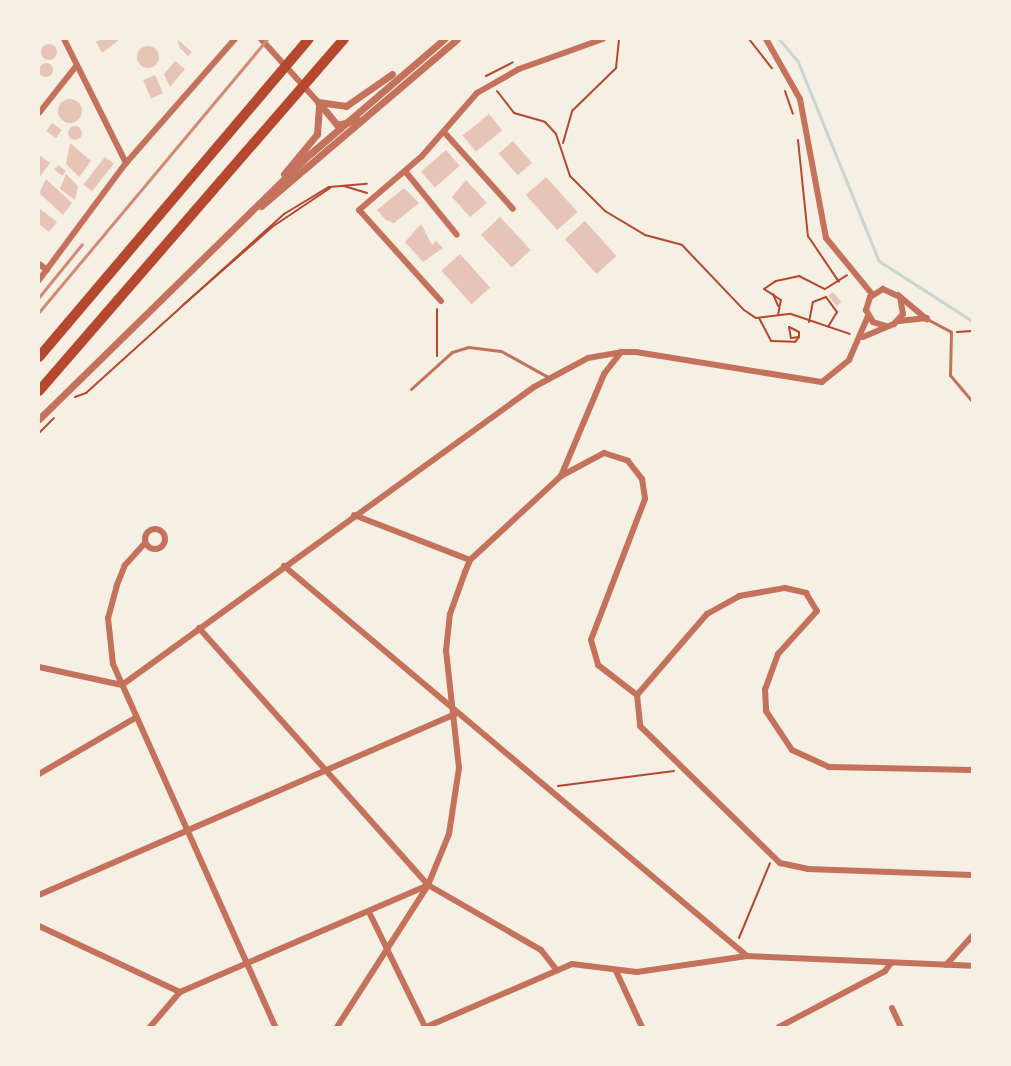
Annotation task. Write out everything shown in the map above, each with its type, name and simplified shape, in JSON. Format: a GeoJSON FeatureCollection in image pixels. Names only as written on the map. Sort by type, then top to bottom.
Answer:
{"type":"FeatureCollection","features":[{"type":"Feature","properties":{"kind":"highway"},"geometry":{"type":"LineString","coordinates":[[39,357],[309,39]]}},
{"type":"Feature","properties":{"kind":"highway"},"geometry":{"type":"LineString","coordinates":[[39,391],[344,39]]}},
{"type":"Feature","properties":{"kind":"street"},"geometry":{"type":"LineString","coordinates":[[64,39],[126,163]]}},
{"type":"Feature","properties":{"kind":"street"},"geometry":{"type":"LineString","coordinates":[[39,280],[126,163],[235,39]]}},
{"type":"Feature","properties":{"kind":"street"},"geometry":{"type":"LineString","coordinates":[[261,39],[341,124],[352,125],[421,70]]}},
{"type":"Feature","properties":{"kind":"street"},"geometry":{"type":"LineString","coordinates":[[318,102],[346,106],[444,39]]}},
{"type":"Feature","properties":{"kind":"street"},"geometry":{"type":"LineString","coordinates":[[254,211],[282,194],[457,39]]}},
{"type":"Feature","properties":{"kind":"street"},"geometry":{"type":"LineString","coordinates":[[441,301],[359,210],[405,171],[492,83],[603,39]]}},
{"type":"Feature","properties":{"kind":"street"},"geometry":{"type":"LineString","coordinates":[[39,667],[122,685],[354,515],[550,378],[588,358],[621,352],[822,382],[849,360],[861,338],[872,294],[826,238],[800,99],[766,39]]}},
{"type":"Feature","properties":{"kind":"street"},"geometry":{"type":"LineString","coordinates":[[277,185],[341,124],[416,60]]}},
{"type":"Feature","properties":{"kind":"street"},"geometry":{"type":"LineString","coordinates":[[39,113],[77,65]]}},
{"type":"Feature","properties":{"kind":"street"},"geometry":{"type":"LineString","coordinates":[[39,419],[254,211],[277,185],[317,134],[318,102]]}},
{"type":"Feature","properties":{"kind":"street"},"geometry":{"type":"LineString","coordinates":[[444,132],[513,209]]}},
{"type":"Feature","properties":{"kind":"street"},"geometry":{"type":"LineString","coordinates":[[405,171],[458,235]]}},
{"type":"Feature","properties":{"kind":"street"},"geometry":{"type":"LineString","coordinates":[[39,264],[47,270]]}},
{"type":"Feature","properties":{"kind":"street"},"geometry":{"type":"LineString","coordinates":[[872,294],[883,289],[898,295],[927,318]]}},
{"type":"Feature","properties":{"kind":"street"},"geometry":{"type":"LineString","coordinates":[[894,324],[903,310],[898,295]]}},
{"type":"Feature","properties":{"kind":"street"},"geometry":{"type":"LineString","coordinates":[[868,316],[886,326]]}},
{"type":"Feature","properties":{"kind":"street"},"geometry":{"type":"LineString","coordinates":[[861,338],[886,326],[927,318]]}},
{"type":"Feature","properties":{"kind":"street"},"geometry":{"type":"LineString","coordinates":[[561,476],[597,387],[621,352]]}},
{"type":"Feature","properties":{"kind":"street"},"geometry":{"type":"LineString","coordinates":[[337,1027],[428,885],[458,796],[455,714],[447,684],[450,614],[470,561],[561,476],[604,453],[628,461],[642,479],[645,499],[591,640],[598,665],[637,695]]}},
{"type":"Feature","properties":{"kind":"street"},"geometry":{"type":"LineString","coordinates":[[354,515],[470,561]]}},
{"type":"Feature","properties":{"kind":"street"},"geometry":{"type":"LineString","coordinates":[[146,543],[125,565],[108,618],[108,640],[122,685],[275,1027]]}},
{"type":"Feature","properties":{"kind":"street"},"geometry":{"type":"LineString","coordinates":[[284,566],[455,714],[747,956]]}},
{"type":"Feature","properties":{"kind":"street"},"geometry":{"type":"LineString","coordinates":[[972,770],[829,767],[792,750],[766,711],[765,689],[778,654],[818,611],[806,593],[785,588],[739,597],[706,614],[637,695],[640,726],[772,858],[808,869],[972,875]]}},
{"type":"Feature","properties":{"kind":"street"},"geometry":{"type":"LineString","coordinates":[[199,628],[428,885],[541,950],[556,969]]}},
{"type":"Feature","properties":{"kind":"street"},"geometry":{"type":"LineString","coordinates":[[39,895],[189,833],[455,714]]}},
{"type":"Feature","properties":{"kind":"street"},"geometry":{"type":"LineString","coordinates":[[39,774],[137,717]]}},
{"type":"Feature","properties":{"kind":"street"},"geometry":{"type":"LineString","coordinates":[[150,1027],[180,992],[248,965],[428,885]]}},
{"type":"Feature","properties":{"kind":"street"},"geometry":{"type":"LineString","coordinates":[[369,912],[426,1027],[556,969],[588,963],[616,971],[747,956],[972,966]]}},
{"type":"Feature","properties":{"kind":"street"},"geometry":{"type":"LineString","coordinates":[[39,927],[180,992]]}},
{"type":"Feature","properties":{"kind":"street"},"geometry":{"type":"LineString","coordinates":[[946,965],[972,936]]}},
{"type":"Feature","properties":{"kind":"street"},"geometry":{"type":"LineString","coordinates":[[779,1027],[885,971],[891,963]]}},
{"type":"Feature","properties":{"kind":"street"},"geometry":{"type":"LineString","coordinates":[[616,971],[642,1027]]}},
{"type":"Feature","properties":{"kind":"street"},"geometry":{"type":"LineString","coordinates":[[892,1008],[901,1027]]}},
{"type":"Feature","properties":{"kind":"lane"},"geometry":{"type":"LineString","coordinates":[[927,318],[951,332],[950,375],[972,401]]}},
{"type":"Feature","properties":{"kind":"lane"},"geometry":{"type":"LineString","coordinates":[[411,389],[452,352],[468,347],[501,351],[550,378]]}},
{"type":"Feature","properties":{"kind":"path"},"geometry":{"type":"LineString","coordinates":[[619,39],[616,68],[572,111],[563,143],[570,176],[580,180],[605,211],[645,235],[682,245],[744,310],[759,318],[791,314],[861,338]]}},
{"type":"Feature","properties":{"kind":"path"},"geometry":{"type":"LineString","coordinates":[[749,39],[775,73]]}},
{"type":"Feature","properties":{"kind":"path"},"geometry":{"type":"LineString","coordinates":[[492,83],[514,113],[545,122],[563,143]]}},
{"type":"Feature","properties":{"kind":"path"},"geometry":{"type":"LineString","coordinates":[[782,84],[795,122]]}},
{"type":"Feature","properties":{"kind":"path"},"geometry":{"type":"LineString","coordinates":[[798,135],[806,227],[820,261],[839,282]]}},
{"type":"Feature","properties":{"kind":"path"},"geometry":{"type":"LineString","coordinates":[[183,305],[266,227],[312,194],[329,187],[367,184]]}},
{"type":"Feature","properties":{"kind":"path"},"geometry":{"type":"LineString","coordinates":[[75,397],[86,393],[272,227],[320,194],[343,186],[375,197]]}},
{"type":"Feature","properties":{"kind":"path"},"geometry":{"type":"LineString","coordinates":[[809,322],[813,302],[826,297],[831,289],[847,275]]}},
{"type":"Feature","properties":{"kind":"path"},"geometry":{"type":"LineString","coordinates":[[778,306],[781,300],[764,288],[788,276],[831,289]]}},
{"type":"Feature","properties":{"kind":"path"},"geometry":{"type":"LineString","coordinates":[[773,293],[778,306],[778,316]]}},
{"type":"Feature","properties":{"kind":"path"},"geometry":{"type":"LineString","coordinates":[[826,297],[837,312],[827,328]]}},
{"type":"Feature","properties":{"kind":"path"},"geometry":{"type":"LineString","coordinates":[[434,363],[441,301]]}},
{"type":"Feature","properties":{"kind":"path"},"geometry":{"type":"LineString","coordinates":[[759,318],[771,341],[790,345],[799,337]]}},
{"type":"Feature","properties":{"kind":"path"},"geometry":{"type":"LineString","coordinates":[[951,332],[972,331]]}},
{"type":"Feature","properties":{"kind":"path"},"geometry":{"type":"LineString","coordinates":[[543,788],[683,769]]}},
{"type":"Feature","properties":{"kind":"path"},"geometry":{"type":"LineString","coordinates":[[736,946],[772,858]]}},
{"type":"Feature","properties":{"kind":"building"},"geometry":{"type":"Polygon","coordinates":[[[101,39],[120,39],[102,53],[96,42],[101,39]]]}},
{"type":"Feature","properties":{"kind":"building"},"geometry":{"type":"Polygon","coordinates":[[[177,39],[192,52],[188,56],[180,48],[177,39]]]}},
{"type":"Feature","properties":{"kind":"building"},"geometry":{"type":"Polygon","coordinates":[[[46,44],[52,44],[57,52],[55,58],[46,60],[41,55],[41,49],[46,44]]]}},
{"type":"Feature","properties":{"kind":"building"},"geometry":{"type":"Polygon","coordinates":[[[148,46],[156,49],[159,57],[156,65],[148,68],[140,65],[137,57],[140,49],[148,46]]]}},
{"type":"Feature","properties":{"kind":"building"},"geometry":{"type":"Polygon","coordinates":[[[175,61],[185,69],[170,87],[164,74],[175,61]]]}},
{"type":"Feature","properties":{"kind":"building"},"geometry":{"type":"Polygon","coordinates":[[[43,63],[49,63],[53,70],[49,77],[43,77],[39,73],[39,67],[43,63]]]}},
{"type":"Feature","properties":{"kind":"building"},"geometry":{"type":"Polygon","coordinates":[[[155,75],[163,93],[151,99],[143,80],[155,75]]]}},
{"type":"Feature","properties":{"kind":"building"},"geometry":{"type":"Polygon","coordinates":[[[70,99],[79,102],[82,111],[79,120],[70,123],[61,120],[58,111],[61,102],[70,99]]]}},
{"type":"Feature","properties":{"kind":"building"},"geometry":{"type":"Polygon","coordinates":[[[489,114],[502,130],[476,152],[463,135],[489,114]]]}},
{"type":"Feature","properties":{"kind":"building"},"geometry":{"type":"Polygon","coordinates":[[[52,123],[62,130],[56,138],[46,131],[52,123]]]}},
{"type":"Feature","properties":{"kind":"building"},"geometry":{"type":"Polygon","coordinates":[[[75,126],[80,128],[82,133],[80,138],[75,140],[70,138],[68,133],[70,128],[75,126]]]}},
{"type":"Feature","properties":{"kind":"building"},"geometry":{"type":"Polygon","coordinates":[[[513,141],[532,163],[518,175],[499,153],[513,141]]]}},
{"type":"Feature","properties":{"kind":"building"},"geometry":{"type":"Polygon","coordinates":[[[70,143],[91,161],[79,177],[66,164],[70,143]]]}},
{"type":"Feature","properties":{"kind":"building"},"geometry":{"type":"Polygon","coordinates":[[[446,150],[460,166],[435,187],[421,172],[446,150]]]}},
{"type":"Feature","properties":{"kind":"building"},"geometry":{"type":"Polygon","coordinates":[[[39,155],[50,163],[39,178],[39,155]]]}},
{"type":"Feature","properties":{"kind":"building"},"geometry":{"type":"Polygon","coordinates":[[[105,157],[114,164],[92,191],[83,185],[105,157]]]}},
{"type":"Feature","properties":{"kind":"building"},"geometry":{"type":"Polygon","coordinates":[[[58,165],[66,171],[62,176],[54,170],[58,165]]]}},
{"type":"Feature","properties":{"kind":"building"},"geometry":{"type":"Polygon","coordinates":[[[66,174],[78,186],[75,200],[60,189],[66,174]]]}},
{"type":"Feature","properties":{"kind":"building"},"geometry":{"type":"Polygon","coordinates":[[[546,177],[577,212],[557,230],[526,195],[546,177]]]}},
{"type":"Feature","properties":{"kind":"building"},"geometry":{"type":"Polygon","coordinates":[[[46,179],[72,203],[63,215],[39,193],[46,179]]]}},
{"type":"Feature","properties":{"kind":"building"},"geometry":{"type":"Polygon","coordinates":[[[466,180],[487,203],[470,217],[452,197],[466,180]]]}},
{"type":"Feature","properties":{"kind":"building"},"geometry":{"type":"Polygon","coordinates":[[[404,188],[419,203],[394,223],[386,220],[377,210],[404,188]]]}},
{"type":"Feature","properties":{"kind":"building"},"geometry":{"type":"Polygon","coordinates":[[[39,208],[57,222],[49,232],[39,224],[39,208]]]}},
{"type":"Feature","properties":{"kind":"building"},"geometry":{"type":"Polygon","coordinates":[[[500,217],[531,250],[512,268],[481,235],[500,217]]]}},
{"type":"Feature","properties":{"kind":"building"},"geometry":{"type":"Polygon","coordinates":[[[585,221],[616,256],[596,274],[565,239],[585,221]]]}},
{"type":"Feature","properties":{"kind":"building"},"geometry":{"type":"Polygon","coordinates":[[[421,224],[432,245],[436,241],[443,248],[423,262],[405,242],[421,224]]]}},
{"type":"Feature","properties":{"kind":"building"},"geometry":{"type":"Polygon","coordinates":[[[460,254],[490,287],[472,304],[441,271],[460,254]]]}},
{"type":"Feature","properties":{"kind":"building"},"geometry":{"type":"Polygon","coordinates":[[[833,292],[841,302],[837,306],[828,296],[833,292]]]}},
{"type":"Feature","properties":{"kind":"waterway"},"geometry":{"type":"LineString","coordinates":[[779,39],[798,62],[879,261],[972,321]]}},
{"type":"Feature","properties":{"kind":"railway"},"geometry":{"type":"LineString","coordinates":[[39,312],[267,39]]}},
{"type":"Feature","properties":{"kind":"railway"},"geometry":{"type":"LineString","coordinates":[[39,297],[82,244]]}}]}
